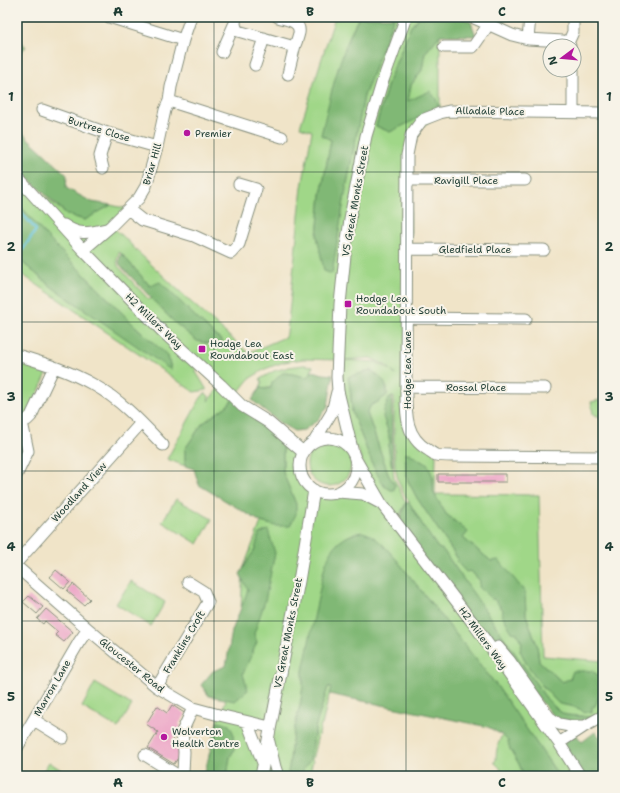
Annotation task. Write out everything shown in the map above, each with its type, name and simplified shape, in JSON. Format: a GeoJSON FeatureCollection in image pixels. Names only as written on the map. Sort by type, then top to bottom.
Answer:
{"type":"FeatureCollection","features":[{"type":"Feature","properties":{"kind":"street"},"geometry":{"type":"LineString","coordinates":[[109,17],[183,40]]}},
{"type":"Feature","properties":{"kind":"street","name":"Briar Hill"},"geometry":{"type":"LineString","coordinates":[[83,250],[139,198],[146,186],[190,17]]}},
{"type":"Feature","properties":{"kind":"street"},"geometry":{"type":"LineString","coordinates":[[278,17],[295,22],[300,29]]}},
{"type":"Feature","properties":{"kind":"street"},"geometry":{"type":"LineString","coordinates":[[288,74],[295,45],[305,17]]}},
{"type":"Feature","properties":{"kind":"street","name":"V5 Great Monks Street"},"geometry":{"type":"LineString","coordinates":[[354,456],[338,392],[337,377],[340,304],[346,246],[360,162],[366,136],[382,83],[406,17]]}},
{"type":"Feature","properties":{"kind":"street"},"geometry":{"type":"LineString","coordinates":[[472,17],[512,35],[542,39]]}},
{"type":"Feature","properties":{"kind":"street"},"geometry":{"type":"LineString","coordinates":[[528,38],[530,17]]}},
{"type":"Feature","properties":{"kind":"street"},"geometry":{"type":"LineString","coordinates":[[571,38],[573,32],[573,17]]}},
{"type":"Feature","properties":{"kind":"street"},"geometry":{"type":"LineString","coordinates":[[235,21],[238,31],[291,46],[295,45]]}},
{"type":"Feature","properties":{"kind":"street"},"geometry":{"type":"LineString","coordinates":[[222,52],[235,21]]}},
{"type":"Feature","properties":{"kind":"street"},"geometry":{"type":"LineString","coordinates":[[444,47],[473,47],[489,24]]}},
{"type":"Feature","properties":{"kind":"street"},"geometry":{"type":"LineString","coordinates":[[255,65],[264,38]]}},
{"type":"Feature","properties":{"kind":"street"},"geometry":{"type":"LineString","coordinates":[[573,78],[573,112]]}},
{"type":"Feature","properties":{"kind":"street"},"geometry":{"type":"LineString","coordinates":[[169,101],[282,137]]}},
{"type":"Feature","properties":{"kind":"street","name":"Burtree Close"},"geometry":{"type":"LineString","coordinates":[[42,110],[157,147]]}},
{"type":"Feature","properties":{"kind":"street","name":"Alladale Place"},"geometry":{"type":"LineString","coordinates":[[407,155],[411,135],[422,120],[449,111],[603,113]]}},
{"type":"Feature","properties":{"kind":"street"},"geometry":{"type":"LineString","coordinates":[[103,168],[100,156],[107,132]]}},
{"type":"Feature","properties":{"kind":"street","name":"Hodge Lea Lane"},"geometry":{"type":"LineString","coordinates":[[407,155],[406,414],[409,427],[414,437],[425,448],[436,455],[603,458]]}},
{"type":"Feature","properties":{"kind":"street","name":"H2 Millers Way"},"geometry":{"type":"LineString","coordinates":[[17,177],[49,214],[164,333],[242,406],[268,422],[303,452]]}},
{"type":"Feature","properties":{"kind":"street","name":"Ravigill Place"},"geometry":{"type":"LineString","coordinates":[[407,180],[525,180]]}},
{"type":"Feature","properties":{"kind":"street"},"geometry":{"type":"LineString","coordinates":[[128,209],[142,220],[194,236],[231,253],[239,244],[256,189],[238,184]]}},
{"type":"Feature","properties":{"kind":"street"},"geometry":{"type":"LineString","coordinates":[[49,214],[71,230],[85,233],[107,229]]}},
{"type":"Feature","properties":{"kind":"street","name":"Gledfield Place"},"geometry":{"type":"LineString","coordinates":[[407,249],[544,250]]}},
{"type":"Feature","properties":{"kind":"street"},"geometry":{"type":"LineString","coordinates":[[407,318],[526,319]]}},
{"type":"Feature","properties":{"kind":"street"},"geometry":{"type":"LineString","coordinates":[[17,355],[69,372],[94,385],[121,404],[163,445]]}},
{"type":"Feature","properties":{"kind":"street"},"geometry":{"type":"LineString","coordinates":[[17,474],[28,451],[20,423],[27,420],[31,416],[54,367]]}},
{"type":"Feature","properties":{"kind":"street","name":"Rossal Place"},"geometry":{"type":"LineString","coordinates":[[406,387],[545,388]]}},
{"type":"Feature","properties":{"kind":"street","name":"V5 Great Monks Street"},"geometry":{"type":"LineString","coordinates":[[315,440],[332,412],[338,392]]}},
{"type":"Feature","properties":{"kind":"street","name":"Woodland View"},"geometry":{"type":"LineString","coordinates":[[17,562],[141,422]]}},
{"type":"Feature","properties":{"kind":"street"},"geometry":{"type":"LineString","coordinates":[[321,438],[334,438],[345,443],[350,448],[354,456],[356,470],[348,486],[338,492],[330,494],[324,494],[309,487],[301,475],[299,464],[303,452],[308,445],[321,438]]}},
{"type":"Feature","properties":{"kind":"street","name":"H2 Millers Way"},"geometry":{"type":"LineString","coordinates":[[354,456],[381,503],[473,623],[559,743],[580,776]]}},
{"type":"Feature","properties":{"kind":"street","name":"V5 Great Monks Street"},"geometry":{"type":"LineString","coordinates":[[261,776],[299,581],[314,490]]}},
{"type":"Feature","properties":{"kind":"street","name":"H2 Millers Way"},"geometry":{"type":"LineString","coordinates":[[338,492],[363,494],[381,503]]}},
{"type":"Feature","properties":{"kind":"street","name":"Gloucester Road"},"geometry":{"type":"LineString","coordinates":[[17,567],[88,630],[157,687],[193,708],[270,727]]}},
{"type":"Feature","properties":{"kind":"street","name":"Franklins Croft"},"geometry":{"type":"LineString","coordinates":[[157,687],[208,602],[204,592],[188,582]]}},
{"type":"Feature","properties":{"kind":"street"},"geometry":{"type":"LineString","coordinates":[[473,623],[509,660],[549,717],[560,724],[585,726]]}},
{"type":"Feature","properties":{"kind":"street","name":"Marron Lane"},"geometry":{"type":"LineString","coordinates":[[17,748],[79,642],[88,630]]}},
{"type":"Feature","properties":{"kind":"street"},"geometry":{"type":"LineString","coordinates":[[145,755],[181,776],[183,773],[184,752],[182,732],[193,708]]}},
{"type":"Feature","properties":{"kind":"street"},"geometry":{"type":"LineString","coordinates":[[559,743],[603,716]]}},
{"type":"Feature","properties":{"kind":"street"},"geometry":{"type":"LineString","coordinates":[[34,720],[63,738]]}},
{"type":"Feature","properties":{"kind":"street"},"geometry":{"type":"LineString","coordinates":[[247,722],[263,763]]}},
{"type":"Feature","properties":{"kind":"street"},"geometry":{"type":"LineString","coordinates":[[268,740],[278,776]]}},
{"type":"Feature","properties":{"kind":"street"},"geometry":{"type":"LineString","coordinates":[[566,754],[571,776]]}},
{"type":"Feature","properties":{"kind":"green space"},"geometry":{"type":"Polygon","coordinates":[[[335,17],[359,17],[351,32],[322,135],[331,140],[321,195],[317,236],[321,253],[332,273],[345,194],[364,96],[394,17],[419,17],[411,26],[389,80],[376,126],[390,132],[408,101],[411,85],[422,70],[425,53],[440,35],[440,113],[411,135],[409,427],[436,455],[435,494],[539,495],[543,656],[603,661],[603,716],[594,721],[582,716],[566,715],[559,711],[546,698],[443,550],[438,548],[425,529],[402,490],[398,480],[395,467],[394,397],[389,398],[388,431],[390,443],[388,445],[394,478],[406,503],[399,516],[384,506],[566,754],[568,776],[559,776],[497,686],[396,559],[355,533],[336,545],[303,671],[303,688],[292,741],[288,772],[291,776],[227,776],[230,757],[234,750],[229,725],[217,722],[225,703],[241,609],[243,569],[261,522],[276,526],[296,504],[283,473],[283,436],[303,452],[299,464],[301,475],[309,487],[324,494],[338,492],[375,500],[358,450],[348,439],[338,360],[303,359],[284,362],[265,369],[249,379],[228,405],[202,424],[185,449],[185,466],[167,459],[200,399],[205,393],[209,396],[208,401],[221,385],[196,362],[196,372],[207,390],[194,392],[17,271],[17,258],[52,287],[171,369],[168,356],[134,325],[46,236],[17,202],[17,177],[79,246],[40,193],[68,215],[84,220],[111,205],[128,209],[112,226],[192,303],[248,353],[285,337],[287,333],[302,187],[312,131],[300,127],[335,17]],[[119,252],[117,260],[118,266],[149,300],[151,298],[174,322],[197,340],[220,348],[223,342],[201,322],[150,286],[119,252]],[[370,358],[343,360],[376,362],[391,370],[370,358]],[[350,387],[352,412],[374,468],[395,485],[389,476],[367,413],[371,405],[387,395],[387,387],[350,387]],[[409,453],[406,473],[408,481],[417,498],[466,571],[471,571],[503,610],[522,643],[520,650],[540,683],[560,704],[580,709],[570,679],[562,682],[539,661],[537,645],[526,615],[525,592],[463,538],[467,532],[446,514],[433,492],[433,477],[424,463],[409,453]],[[248,722],[263,762],[270,727],[248,722]]]}},
{"type":"Feature","properties":{"kind":"green space"},"geometry":{"type":"Polygon","coordinates":[[[359,17],[394,17],[364,96],[345,194],[332,274],[324,271],[317,236],[321,195],[331,140],[321,135],[332,89],[341,60],[359,17]]]}},
{"type":"Feature","properties":{"kind":"green space"},"geometry":{"type":"Polygon","coordinates":[[[419,17],[460,17],[471,22],[476,36],[440,35],[425,53],[422,70],[411,85],[408,101],[430,91],[436,99],[439,108],[390,132],[376,126],[389,80],[411,26],[419,17]]]}},
{"type":"Feature","properties":{"kind":"green space"},"geometry":{"type":"Polygon","coordinates":[[[483,17],[500,17],[510,29],[483,17]]]}},
{"type":"Feature","properties":{"kind":"green space"},"geometry":{"type":"Polygon","coordinates":[[[17,37],[26,47],[17,56],[17,37]]]}},
{"type":"Feature","properties":{"kind":"green space"},"geometry":{"type":"Polygon","coordinates":[[[17,128],[67,175],[66,188],[92,202],[111,205],[85,220],[68,215],[17,169],[17,128]]]}},
{"type":"Feature","properties":{"kind":"green space"},"geometry":{"type":"Polygon","coordinates":[[[17,202],[46,236],[134,325],[168,356],[171,370],[52,287],[17,258],[17,202]]]}},
{"type":"Feature","properties":{"kind":"green space"},"geometry":{"type":"Polygon","coordinates":[[[121,253],[150,286],[160,282],[223,342],[223,346],[220,348],[197,341],[174,322],[120,265],[119,261],[121,253]]]}},
{"type":"Feature","properties":{"kind":"green space"},"geometry":{"type":"Polygon","coordinates":[[[17,360],[49,369],[27,417],[17,419],[17,360]]]}},
{"type":"Feature","properties":{"kind":"green space"},"geometry":{"type":"Polygon","coordinates":[[[304,365],[313,366],[310,375],[306,377],[287,373],[272,386],[264,389],[260,388],[262,382],[260,379],[274,371],[304,365]]]}},
{"type":"Feature","properties":{"kind":"green space"},"geometry":{"type":"Polygon","coordinates":[[[371,370],[385,383],[387,395],[371,405],[367,413],[389,476],[395,485],[394,490],[384,486],[374,468],[352,412],[348,377],[371,370]]]}},
{"type":"Feature","properties":{"kind":"green space"},"geometry":{"type":"Polygon","coordinates":[[[312,371],[333,375],[328,406],[318,420],[304,430],[294,431],[280,423],[252,400],[260,388],[271,388],[272,383],[282,373],[306,377],[310,375],[312,371]]]}},
{"type":"Feature","properties":{"kind":"green space"},"geometry":{"type":"Polygon","coordinates":[[[235,397],[283,436],[283,473],[296,504],[296,514],[290,526],[276,526],[261,522],[199,485],[194,469],[185,466],[185,449],[202,424],[228,405],[235,397]]]}},
{"type":"Feature","properties":{"kind":"green space"},"geometry":{"type":"Polygon","coordinates":[[[392,397],[392,467],[388,445],[390,443],[388,431],[383,417],[389,398],[392,397]]]}},
{"type":"Feature","properties":{"kind":"green space"},"geometry":{"type":"Polygon","coordinates":[[[600,400],[603,403],[603,415],[600,417],[593,414],[591,402],[600,400]]]}},
{"type":"Feature","properties":{"kind":"green space"},"geometry":{"type":"Polygon","coordinates":[[[325,442],[333,442],[338,443],[345,448],[350,455],[350,473],[345,480],[338,485],[325,486],[317,483],[310,476],[307,468],[307,460],[310,452],[317,445],[325,442]]]}},
{"type":"Feature","properties":{"kind":"green space"},"geometry":{"type":"Polygon","coordinates":[[[409,453],[424,463],[427,463],[433,477],[433,492],[446,514],[468,532],[463,538],[491,561],[499,560],[525,592],[526,615],[537,645],[539,661],[562,682],[570,679],[573,671],[592,671],[601,677],[603,689],[595,706],[592,707],[592,713],[560,704],[540,683],[526,663],[520,650],[522,643],[517,633],[512,632],[502,615],[503,610],[494,599],[491,599],[479,587],[480,581],[471,571],[466,572],[456,561],[458,559],[417,498],[408,481],[406,473],[405,454],[409,453]]]}},
{"type":"Feature","properties":{"kind":"green space"},"geometry":{"type":"Polygon","coordinates":[[[176,499],[212,519],[198,544],[162,522],[176,499]]]}},
{"type":"Feature","properties":{"kind":"green space"},"geometry":{"type":"Polygon","coordinates":[[[409,502],[438,548],[443,550],[546,698],[559,711],[566,715],[589,717],[594,721],[559,724],[496,645],[473,623],[398,524],[406,503],[409,502]]]}},
{"type":"Feature","properties":{"kind":"green space"},"geometry":{"type":"Polygon","coordinates":[[[268,530],[275,553],[265,601],[254,634],[257,642],[243,674],[248,690],[235,701],[209,696],[201,685],[213,671],[226,666],[232,631],[248,590],[240,574],[255,549],[259,534],[268,530]]]}},
{"type":"Feature","properties":{"kind":"green space"},"geometry":{"type":"Polygon","coordinates":[[[363,532],[373,536],[396,559],[497,686],[559,776],[524,776],[510,749],[508,741],[502,735],[488,727],[329,694],[331,688],[328,687],[316,725],[310,760],[299,776],[291,776],[288,772],[292,741],[303,688],[303,671],[324,569],[330,554],[339,542],[348,536],[363,532]]]}},
{"type":"Feature","properties":{"kind":"green space"},"geometry":{"type":"Polygon","coordinates":[[[131,581],[165,602],[151,626],[116,604],[131,581]]]}},
{"type":"Feature","properties":{"kind":"green space"},"geometry":{"type":"Polygon","coordinates":[[[95,683],[132,705],[118,728],[82,707],[95,683]]]}},
{"type":"Feature","properties":{"kind":"green space"},"geometry":{"type":"Polygon","coordinates":[[[328,687],[331,687],[312,760],[311,776],[299,776],[310,760],[316,725],[328,687]]]}},
{"type":"Feature","properties":{"kind":"green space"},"geometry":{"type":"Polygon","coordinates":[[[217,722],[229,725],[233,732],[234,750],[230,757],[227,776],[204,776],[217,722]]]}},
{"type":"Feature","properties":{"kind":"green space"},"geometry":{"type":"Polygon","coordinates":[[[574,732],[582,742],[595,732],[603,740],[603,776],[580,776],[559,743],[574,732]]]}},
{"type":"Feature","properties":{"kind":"green space"},"geometry":{"type":"Polygon","coordinates":[[[502,735],[508,741],[510,749],[524,776],[503,776],[500,768],[494,762],[496,760],[496,753],[502,735]]]}},
{"type":"Feature","properties":{"kind":"green space"},"geometry":{"type":"Polygon","coordinates":[[[49,762],[70,776],[40,776],[49,762]]]}},
{"type":"Feature","properties":{"kind":"building"},"geometry":{"type":"Polygon","coordinates":[[[438,474],[506,474],[506,482],[438,482],[438,474]]]}},
{"type":"Feature","properties":{"kind":"building"},"geometry":{"type":"Polygon","coordinates":[[[56,570],[70,582],[64,589],[50,577],[56,570]]]}},
{"type":"Feature","properties":{"kind":"building"},"geometry":{"type":"Polygon","coordinates":[[[73,584],[90,599],[84,605],[67,591],[73,584]]]}},
{"type":"Feature","properties":{"kind":"building"},"geometry":{"type":"Polygon","coordinates":[[[29,596],[43,607],[37,614],[23,602],[29,596]]]}},
{"type":"Feature","properties":{"kind":"building"},"geometry":{"type":"Polygon","coordinates":[[[46,609],[73,632],[64,642],[55,635],[58,632],[45,621],[43,624],[37,619],[46,609]]]}},
{"type":"Feature","properties":{"kind":"building","name":"Wolverton Health Centre"},"geometry":{"type":"Polygon","coordinates":[[[172,705],[186,714],[179,724],[181,726],[171,742],[183,750],[174,764],[148,748],[158,732],[146,724],[157,706],[167,713],[172,705]]]}},
{"type":"Feature","properties":{"kind":"waterway"},"geometry":{"type":"LineString","coordinates":[[17,207],[36,230],[17,258]]}},
{"type":"Feature","properties":{"kind":"place","name":"Premier"},"geometry":{"type":"Point","coordinates":[187,133]}},
{"type":"Feature","properties":{"kind":"place","name":"Hodge Lea Roundabout South"},"geometry":{"type":"Point","coordinates":[348,304]}},
{"type":"Feature","properties":{"kind":"place","name":"Hodge Lea Roundabout East"},"geometry":{"type":"Point","coordinates":[202,349]}},
{"type":"Feature","properties":{"kind":"place","name":"Wolverton Health Centre"},"geometry":{"type":"Point","coordinates":[164,737]}}]}
